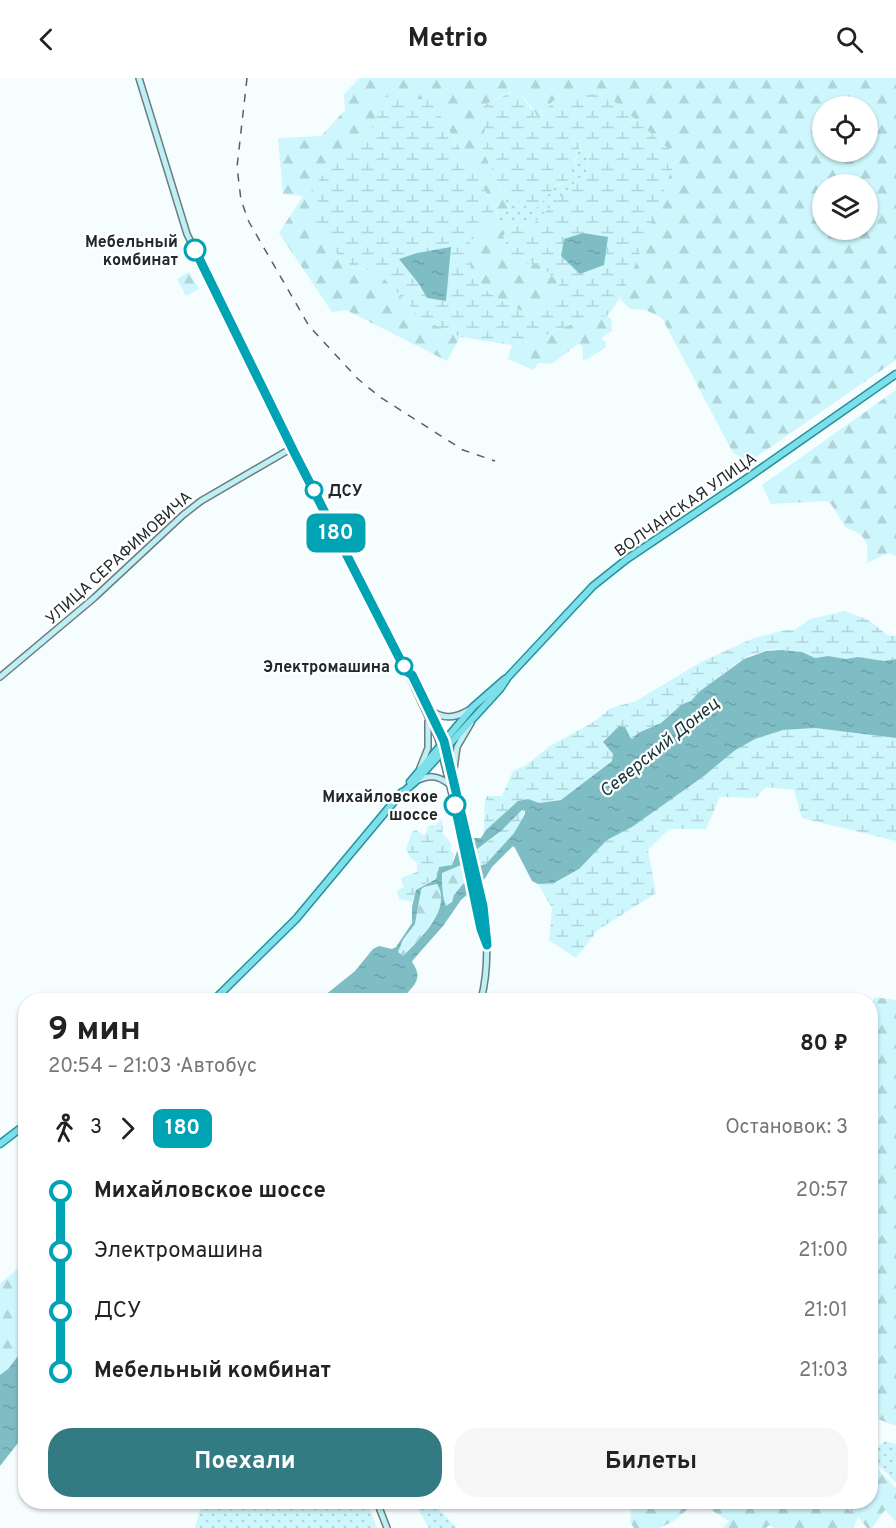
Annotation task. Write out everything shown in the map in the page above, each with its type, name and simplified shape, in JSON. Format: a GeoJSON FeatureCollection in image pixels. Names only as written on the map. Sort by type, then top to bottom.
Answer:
{"type":"FeatureCollection","features":[{"type":"Feature","properties":{"kind":"main road"},"geometry":{"type":"LineString","coordinates":[[140,78],[187,234],[443,747]]}},
{"type":"Feature","properties":{"kind":"main road","name":"ВОЛЧАНСКАЯ УЛИЦА"},"geometry":{"type":"LineString","coordinates":[[221,993],[296,919],[420,769],[477,714],[508,677],[593,586],[635,553],[896,374]]}},
{"type":"Feature","properties":{"kind":"main road","name":"УЛИЦА СЕРАФИМОВИЧА"},"geometry":{"type":"LineString","coordinates":[[0,677],[90,602],[201,501],[292,448]]}},
{"type":"Feature","properties":{"kind":"main road"},"geometry":{"type":"LineString","coordinates":[[406,671],[412,675],[429,708],[443,747],[462,826],[480,907],[481,929],[487,945],[488,965],[482,993]]}},
{"type":"Feature","properties":{"kind":"main road","name":"ВОЛЧАНСКАЯ УЛИЦА"},"geometry":{"type":"LineString","coordinates":[[400,794],[415,782],[473,707],[508,677]]}},
{"type":"Feature","properties":{"kind":"main road"},"geometry":{"type":"LineString","coordinates":[[429,708],[438,715],[447,717],[462,714],[473,707]]}},
{"type":"Feature","properties":{"kind":"main road"},"geometry":{"type":"LineString","coordinates":[[452,785],[453,762],[457,747],[477,714]]}},
{"type":"Feature","properties":{"kind":"main road"},"geometry":{"type":"LineString","coordinates":[[420,769],[428,748],[427,717]]}},
{"type":"Feature","properties":{"kind":"main road"},"geometry":{"type":"LineString","coordinates":[[415,782],[430,776],[443,779],[452,785]]}},
{"type":"Feature","properties":{"kind":"main road"},"geometry":{"type":"LineString","coordinates":[[0,1144],[18,1130]]}},
{"type":"Feature","properties":{"kind":"main road"},"geometry":{"type":"LineString","coordinates":[[380,1509],[387,1528]]}},
{"type":"Feature","properties":{"kind":"green space"},"geometry":{"type":"Polygon","coordinates":[[[360,78],[896,78],[896,360],[749,462],[733,453],[662,318],[646,310],[630,309],[620,299],[677,156],[583,92],[553,101],[539,119],[520,94],[511,92],[484,105],[480,112],[485,129],[482,148],[509,209],[498,213],[431,100],[371,131],[342,151],[318,201],[335,252],[354,268],[377,271],[422,319],[460,337],[447,361],[346,310],[332,312],[279,233],[303,196],[283,194],[278,138],[321,136],[345,110],[344,94],[360,78]]]}},
{"type":"Feature","properties":{"kind":"green space"},"geometry":{"type":"Polygon","coordinates":[[[512,92],[520,94],[539,119],[553,101],[583,92],[612,99],[677,156],[637,262],[619,299],[607,316],[581,320],[531,342],[512,345],[460,337],[422,319],[377,271],[354,268],[335,252],[315,223],[320,214],[318,201],[311,190],[342,151],[371,131],[385,96],[431,100],[498,213],[495,221],[486,225],[470,242],[471,268],[474,277],[484,288],[517,309],[532,313],[545,311],[555,297],[559,283],[542,266],[529,263],[515,266],[503,236],[512,225],[534,223],[586,172],[588,152],[581,146],[570,179],[555,187],[538,207],[531,210],[500,188],[482,148],[485,129],[480,112],[484,105],[512,92]],[[450,248],[417,253],[400,259],[427,298],[446,301],[450,248]]]}},
{"type":"Feature","properties":{"kind":"green space"},"geometry":{"type":"Polygon","coordinates":[[[582,146],[588,152],[586,172],[534,223],[512,225],[509,221],[495,221],[498,213],[509,209],[500,188],[532,210],[555,187],[562,184],[575,164],[578,151],[582,146]]]}},
{"type":"Feature","properties":{"kind":"green space"},"geometry":{"type":"Polygon","coordinates":[[[495,221],[509,221],[512,225],[503,236],[508,244],[512,262],[535,263],[547,270],[559,283],[555,297],[545,311],[532,313],[517,309],[484,288],[474,277],[471,268],[470,242],[486,225],[495,221]]]}},
{"type":"Feature","properties":{"kind":"green space"},"geometry":{"type":"Polygon","coordinates":[[[189,272],[199,289],[186,296],[177,279],[189,272]]]}},
{"type":"Feature","properties":{"kind":"green space"},"geometry":{"type":"Polygon","coordinates":[[[607,316],[611,318],[612,331],[602,339],[606,342],[606,347],[588,359],[583,360],[582,346],[578,344],[552,364],[539,363],[533,370],[508,359],[512,345],[531,342],[581,320],[607,316]]]}},
{"type":"Feature","properties":{"kind":"green space"},"geometry":{"type":"Polygon","coordinates":[[[896,390],[896,556],[888,553],[867,563],[865,540],[858,533],[846,528],[831,504],[826,501],[771,504],[762,485],[896,390]]]}},
{"type":"Feature","properties":{"kind":"green space"},"geometry":{"type":"Polygon","coordinates":[[[845,611],[869,620],[887,635],[896,636],[896,659],[884,661],[828,656],[815,658],[802,652],[771,649],[751,655],[700,691],[691,701],[677,708],[661,723],[638,733],[632,739],[625,727],[619,726],[604,740],[604,744],[613,754],[612,760],[564,799],[514,804],[483,834],[487,796],[502,796],[513,771],[526,765],[550,746],[595,721],[611,708],[636,701],[701,662],[754,638],[794,630],[811,619],[845,611]]]}},
{"type":"Feature","properties":{"kind":"green space"},"geometry":{"type":"Polygon","coordinates":[[[815,728],[896,738],[896,841],[802,818],[794,790],[766,787],[756,798],[720,797],[706,829],[669,829],[648,850],[656,893],[598,930],[576,958],[549,940],[552,908],[538,884],[554,883],[579,869],[607,840],[632,827],[704,776],[734,751],[755,739],[783,730],[815,728]]]}},
{"type":"Feature","properties":{"kind":"green space"},"geometry":{"type":"Polygon","coordinates":[[[522,810],[525,812],[514,833],[486,864],[478,866],[464,884],[461,865],[476,850],[497,835],[522,810]]]}},
{"type":"Feature","properties":{"kind":"green space"},"geometry":{"type":"Polygon","coordinates":[[[442,820],[443,834],[451,843],[451,850],[454,854],[452,865],[439,867],[436,879],[418,890],[413,902],[399,899],[397,891],[404,887],[401,878],[417,872],[417,863],[406,849],[412,832],[416,830],[424,836],[429,825],[436,825],[442,820]]]}},
{"type":"Feature","properties":{"kind":"green space"},"geometry":{"type":"Polygon","coordinates":[[[461,865],[464,884],[446,907],[442,894],[441,873],[461,865]]]}},
{"type":"Feature","properties":{"kind":"green space"},"geometry":{"type":"Polygon","coordinates":[[[437,884],[441,894],[438,914],[425,933],[403,956],[398,952],[415,922],[420,893],[428,886],[437,884]]]}},
{"type":"Feature","properties":{"kind":"green space"},"geometry":{"type":"Polygon","coordinates":[[[878,997],[896,1000],[896,1426],[878,1419],[878,997]]]}},
{"type":"Feature","properties":{"kind":"green space"},"geometry":{"type":"Polygon","coordinates":[[[18,1268],[18,1356],[0,1375],[0,1284],[18,1268]]]}},
{"type":"Feature","properties":{"kind":"green space"},"geometry":{"type":"Polygon","coordinates":[[[885,1441],[896,1444],[896,1483],[878,1464],[878,1448],[885,1441]]]}},
{"type":"Feature","properties":{"kind":"green space"},"geometry":{"type":"Polygon","coordinates":[[[878,1469],[896,1488],[896,1522],[885,1510],[872,1528],[867,1528],[858,1517],[854,1528],[774,1528],[769,1525],[766,1528],[723,1528],[729,1521],[710,1509],[848,1509],[853,1513],[850,1509],[878,1509],[878,1469]]]}},
{"type":"Feature","properties":{"kind":"green space"},"geometry":{"type":"Polygon","coordinates":[[[200,1509],[370,1509],[377,1528],[195,1528],[200,1509]]]}},
{"type":"Feature","properties":{"kind":"green space"},"geometry":{"type":"Polygon","coordinates":[[[418,1509],[439,1509],[457,1528],[429,1528],[418,1509]]]}},
{"type":"Feature","properties":{"kind":"green space"},"geometry":{"type":"Polygon","coordinates":[[[631,1509],[688,1509],[677,1519],[660,1528],[634,1528],[630,1522],[631,1509]]]}},
{"type":"Feature","properties":{"kind":"water"},"geometry":{"type":"Polygon","coordinates":[[[583,233],[608,237],[604,265],[580,274],[561,256],[564,239],[583,233]]]}},
{"type":"Feature","properties":{"kind":"water"},"geometry":{"type":"Polygon","coordinates":[[[451,247],[446,301],[427,298],[399,259],[451,247]]]}},
{"type":"Feature","properties":{"kind":"water","name":"Северский Донец"},"geometry":{"type":"Polygon","coordinates":[[[780,650],[802,652],[815,658],[828,656],[884,661],[896,659],[896,738],[815,728],[783,730],[755,739],[734,751],[704,776],[632,827],[607,840],[579,869],[554,883],[538,884],[532,881],[513,846],[492,867],[484,880],[461,900],[443,926],[413,960],[417,979],[407,993],[328,993],[355,971],[373,949],[379,946],[392,949],[396,947],[412,923],[412,907],[416,890],[436,879],[439,867],[452,865],[458,849],[474,838],[481,838],[486,830],[518,801],[528,799],[539,803],[561,800],[612,761],[613,754],[603,742],[619,726],[625,727],[632,739],[638,733],[661,723],[681,705],[691,701],[700,691],[744,659],[766,651],[780,650]],[[522,810],[461,865],[442,873],[446,906],[452,902],[454,895],[478,866],[486,864],[514,833],[525,811],[522,810]],[[437,884],[421,890],[415,924],[403,940],[398,952],[403,956],[432,923],[441,904],[441,894],[437,884]]]}},
{"type":"Feature","properties":{"kind":"water"},"geometry":{"type":"Polygon","coordinates":[[[18,1356],[18,1443],[0,1466],[0,1375],[18,1356]]]}},
{"type":"Feature","properties":{"kind":"railway"},"geometry":{"type":"LineString","coordinates":[[247,78],[237,167],[241,200],[249,222],[309,326],[358,379],[380,397],[463,450],[495,461]]}},
{"type":"Feature","properties":{"kind":"bus line","name":"180"},"geometry":{"type":"LineString","coordinates":[[195,250],[295,454],[406,671],[412,675],[444,741],[483,906],[487,945],[481,929],[455,805]]}},
{"type":"Feature","properties":{"kind":"place","name":"Мебельный комбинат"},"geometry":{"type":"Point","coordinates":[195,250]}},
{"type":"Feature","properties":{"kind":"place","name":"ДСУ"},"geometry":{"type":"Point","coordinates":[314,490]}},
{"type":"Feature","properties":{"kind":"place","name":"Электромашина"},"geometry":{"type":"Point","coordinates":[404,666]}},
{"type":"Feature","properties":{"kind":"place","name":"Михайловское шоссе"},"geometry":{"type":"Point","coordinates":[455,805]}}]}
